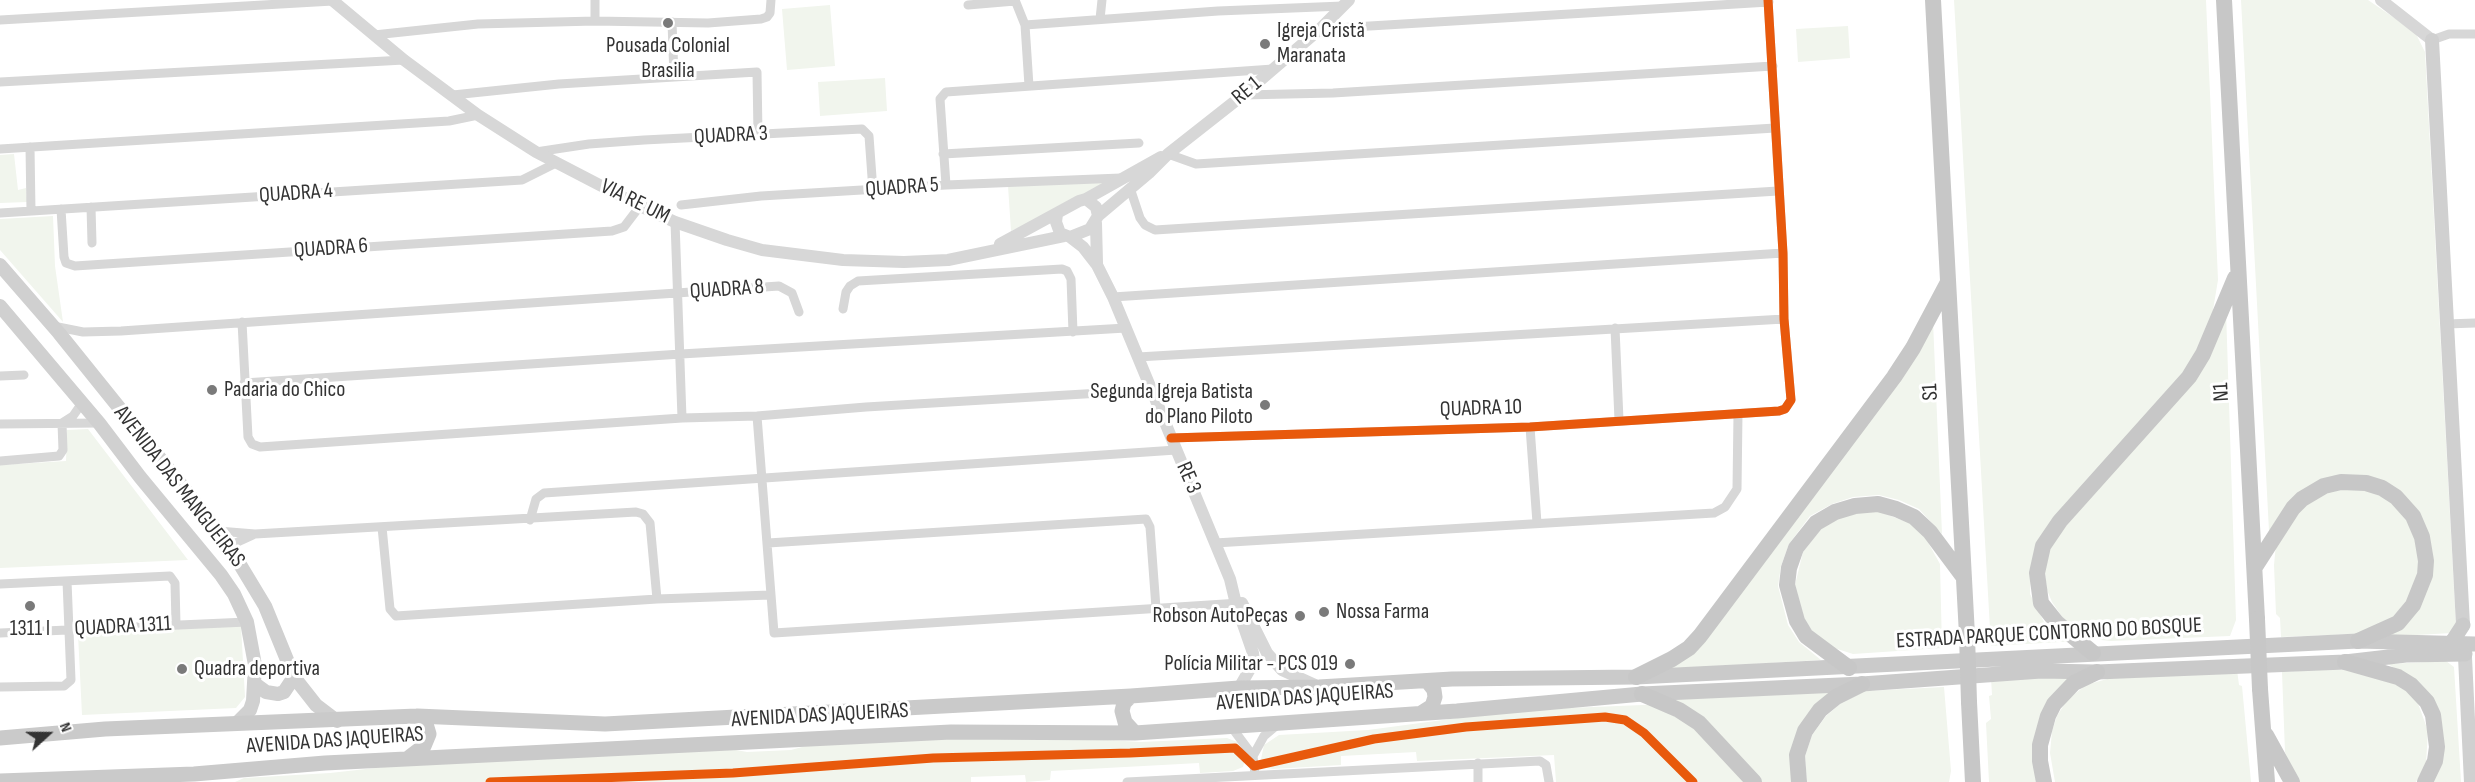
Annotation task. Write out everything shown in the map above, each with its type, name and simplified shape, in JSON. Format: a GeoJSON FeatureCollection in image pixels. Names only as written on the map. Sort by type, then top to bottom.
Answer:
{"type":"FeatureCollection","features":[{"type":"Feature","properties":{"kind":"highway","name":"S1"},"geometry":{"type":"LineString","coordinates":[[1933,0],[1973,782]]}},
{"type":"Feature","properties":{"kind":"highway","name":"N1"},"geometry":{"type":"LineString","coordinates":[[2223,0],[2267,782]]}},
{"type":"Feature","properties":{"kind":"highway"},"geometry":{"type":"LineString","coordinates":[[2093,653],[2057,623],[2042,603],[2037,573],[2043,546],[2060,521],[2189,377],[2204,354],[2237,273]]}},
{"type":"Feature","properties":{"kind":"highway"},"geometry":{"type":"LineString","coordinates":[[1636,677],[1681,653],[1700,636],[1894,377],[1913,348],[1947,283]]}},
{"type":"Feature","properties":{"kind":"highway"},"geometry":{"type":"LineString","coordinates":[[2255,567],[2293,508],[2302,498],[2318,489],[2352,481],[2382,488],[2396,497],[2413,516],[2422,537],[2427,561],[2425,575],[2413,605],[2398,623],[2358,641]]}},
{"type":"Feature","properties":{"kind":"highway"},"geometry":{"type":"LineString","coordinates":[[1849,668],[1806,636],[1797,621],[1787,585],[1789,568],[1796,548],[1816,523],[1835,512],[1855,506],[1878,504],[1896,508],[1914,517],[1930,532],[1963,575]]}},
{"type":"Feature","properties":{"kind":"highway"},"geometry":{"type":"LineString","coordinates":[[2345,662],[2398,677],[2411,685],[2427,702],[2433,715],[2437,747],[2435,761],[2425,782]]}},
{"type":"Feature","properties":{"kind":"highway"},"geometry":{"type":"LineString","coordinates":[[2044,782],[2040,745],[2048,716],[2054,704],[2074,683],[2097,672]]}},
{"type":"Feature","properties":{"kind":"highway"},"geometry":{"type":"LineString","coordinates":[[1799,782],[1797,755],[1805,731],[1820,710],[1836,697],[1862,684]]}},
{"type":"Feature","properties":{"kind":"highway"},"geometry":{"type":"LineString","coordinates":[[1642,694],[1679,710],[1699,723],[1754,782]]}},
{"type":"Feature","properties":{"kind":"highway"},"geometry":{"type":"LineString","coordinates":[[2264,731],[2292,782]]}},
{"type":"Feature","properties":{"kind":"highway"},"geometry":{"type":"LineString","coordinates":[[1960,782],[1972,762]]}},
{"type":"Feature","properties":{"kind":"main road"},"geometry":{"type":"LineString","coordinates":[[2432,40],[2463,625],[2467,650],[2471,782]]}},
{"type":"Feature","properties":{"kind":"main road","name":"AVENIDA DAS MANGUEIRAS"},"geometry":{"type":"LineString","coordinates":[[3,272],[66,341],[180,487],[218,531],[242,565],[265,606],[294,677],[316,705],[337,721]]}},
{"type":"Feature","properties":{"kind":"main road","name":"AVENIDA DAS MANGUEIRAS"},"geometry":{"type":"LineString","coordinates":[[0,306],[99,423],[234,594],[247,622],[255,664],[255,684],[250,710],[237,723]]}},
{"type":"Feature","properties":{"kind":"main road"},"geometry":{"type":"LineString","coordinates":[[140,477],[152,472],[159,460]]}},
{"type":"Feature","properties":{"kind":"main road"},"geometry":{"type":"LineString","coordinates":[[159,501],[169,492],[180,487]]}},
{"type":"Feature","properties":{"kind":"main road"},"geometry":{"type":"LineString","coordinates":[[221,575],[235,573],[242,565]]}},
{"type":"Feature","properties":{"kind":"main road","name":"ESTRADA PARQUE CONTORNO DO BOSQUE"},"geometry":{"type":"LineString","coordinates":[[1636,677],[2358,641],[2467,650]]}},
{"type":"Feature","properties":{"kind":"main road","name":"ESTRADA PARQUE CONTORNO DO BOSQUE"},"geometry":{"type":"LineString","coordinates":[[1642,694],[1862,684],[2040,671],[2097,672],[2345,662],[2467,650]]}},
{"type":"Feature","properties":{"kind":"main road"},"geometry":{"type":"LineString","coordinates":[[255,684],[266,692],[278,694],[284,692],[294,677]]}},
{"type":"Feature","properties":{"kind":"main road","name":"AVENIDA DAS JAQUEIRAS"},"geometry":{"type":"LineString","coordinates":[[1,739],[105,729],[417,716],[605,724],[1131,696],[1239,688],[1636,677]]}},
{"type":"Feature","properties":{"kind":"main road"},"geometry":{"type":"LineString","coordinates":[[1422,713],[1432,706],[1435,697],[1434,690],[1427,681]]}},
{"type":"Feature","properties":{"kind":"main road","name":"AVENIDA DAS JAQUEIRAS"},"geometry":{"type":"LineString","coordinates":[[0,780],[199,778],[239,769],[951,732],[1135,734],[1642,694]]}},
{"type":"Feature","properties":{"kind":"main road"},"geometry":{"type":"LineString","coordinates":[[1131,696],[1124,703],[1122,711],[1125,722],[1135,734]]}},
{"type":"Feature","properties":{"kind":"main road"},"geometry":{"type":"LineString","coordinates":[[407,759],[424,746],[429,734],[426,724],[417,716]]}},
{"type":"Feature","properties":{"kind":"street"},"geometry":{"type":"LineString","coordinates":[[0,20],[333,0]]}},
{"type":"Feature","properties":{"kind":"street","name":"VIA RE UM"},"geometry":{"type":"LineString","coordinates":[[333,0],[404,60],[478,115],[536,152],[675,222],[762,250],[843,260],[903,262],[948,260],[1067,236]]}},
{"type":"Feature","properties":{"kind":"street"},"geometry":{"type":"LineString","coordinates":[[595,0],[595,21]]}},
{"type":"Feature","properties":{"kind":"street"},"geometry":{"type":"LineString","coordinates":[[374,35],[478,24],[595,21],[708,23],[761,19],[770,13],[771,0]]}},
{"type":"Feature","properties":{"kind":"street"},"geometry":{"type":"LineString","coordinates":[[968,5],[1015,0],[1025,25],[1029,86]]}},
{"type":"Feature","properties":{"kind":"street"},"geometry":{"type":"LineString","coordinates":[[1100,19],[1102,0]]}},
{"type":"Feature","properties":{"kind":"street"},"geometry":{"type":"LineString","coordinates":[[2381,0],[2432,40],[2449,34],[2475,34]]}},
{"type":"Feature","properties":{"kind":"street"},"geometry":{"type":"LineString","coordinates":[[1138,357],[1784,319],[1783,253],[1774,128],[1769,1],[1320,29]]}},
{"type":"Feature","properties":{"kind":"street"},"geometry":{"type":"LineString","coordinates":[[1025,25],[1346,3]]}},
{"type":"Feature","properties":{"kind":"street","name":"RE 1"},"geometry":{"type":"LineString","coordinates":[[1086,199],[1149,173],[1168,154],[1243,95],[1320,29],[1346,3]]}},
{"type":"Feature","properties":{"kind":"street"},"geometry":{"type":"LineString","coordinates":[[672,21],[674,77]]}},
{"type":"Feature","properties":{"kind":"street"},"geometry":{"type":"LineString","coordinates":[[0,82],[404,60]]}},
{"type":"Feature","properties":{"kind":"street"},"geometry":{"type":"LineString","coordinates":[[1243,95],[1333,93],[1773,66]]}},
{"type":"Feature","properties":{"kind":"street"},"geometry":{"type":"LineString","coordinates":[[946,185],[940,99],[942,94],[1273,69]]}},
{"type":"Feature","properties":{"kind":"street"},"geometry":{"type":"LineString","coordinates":[[453,95],[559,84],[757,72],[758,135]]}},
{"type":"Feature","properties":{"kind":"street"},"geometry":{"type":"LineString","coordinates":[[0,149],[449,121],[478,115]]}},
{"type":"Feature","properties":{"kind":"street"},"geometry":{"type":"LineString","coordinates":[[1168,154],[1196,164],[1774,128]]}},
{"type":"Feature","properties":{"kind":"street","name":"QUADRA 3"},"geometry":{"type":"LineString","coordinates":[[536,152],[588,144],[866,131],[869,136],[873,191]]}},
{"type":"Feature","properties":{"kind":"street"},"geometry":{"type":"LineString","coordinates":[[943,154],[1139,143]]}},
{"type":"Feature","properties":{"kind":"street"},"geometry":{"type":"LineString","coordinates":[[30,147],[32,211]]}},
{"type":"Feature","properties":{"kind":"street","name":"QUADRA 4"},"geometry":{"type":"LineString","coordinates":[[0,213],[522,180],[556,163]]}},
{"type":"Feature","properties":{"kind":"street"},"geometry":{"type":"LineString","coordinates":[[1126,183],[1144,225],[1155,230],[1778,191]]}},
{"type":"Feature","properties":{"kind":"street","name":"RE 1"},"geometry":{"type":"LineString","coordinates":[[1097,219],[1126,183]]}},
{"type":"Feature","properties":{"kind":"street","name":"QUADRA 5"},"geometry":{"type":"LineString","coordinates":[[681,205],[761,196],[946,185],[1126,183]]}},
{"type":"Feature","properties":{"kind":"street"},"geometry":{"type":"LineString","coordinates":[[1086,199],[1096,207],[1097,219],[1090,229],[1067,236],[1057,228],[1057,214],[1070,205],[1086,199]]}},
{"type":"Feature","properties":{"kind":"street","name":"QUADRA 6"},"geometry":{"type":"LineString","coordinates":[[61,209],[64,257],[66,262],[75,266],[612,231],[624,227],[640,206]]}},
{"type":"Feature","properties":{"kind":"street"},"geometry":{"type":"LineString","coordinates":[[90,207],[92,243]]}},
{"type":"Feature","properties":{"kind":"street","name":"VIA RE UM"},"geometry":{"type":"LineString","coordinates":[[989,250],[1057,214]]}},
{"type":"Feature","properties":{"kind":"street","name":"RE 3"},"geometry":{"type":"LineString","coordinates":[[1097,219],[1097,265]]}},
{"type":"Feature","properties":{"kind":"street"},"geometry":{"type":"LineString","coordinates":[[675,222],[682,418]]}},
{"type":"Feature","properties":{"kind":"street","name":"RE 3"},"geometry":{"type":"LineString","coordinates":[[1067,236],[1083,247],[1097,265],[1113,297],[1237,600],[1254,662],[1239,688]]}},
{"type":"Feature","properties":{"kind":"street"},"geometry":{"type":"LineString","coordinates":[[1113,297],[1783,253]]}},
{"type":"Feature","properties":{"kind":"street"},"geometry":{"type":"LineString","coordinates":[[843,309],[846,292],[858,281],[1062,268],[1067,271],[1071,279],[1073,332]]}},
{"type":"Feature","properties":{"kind":"street","name":"QUADRA 8"},"geometry":{"type":"LineString","coordinates":[[676,294],[778,286],[792,293],[799,312]]}},
{"type":"Feature","properties":{"kind":"street"},"geometry":{"type":"LineString","coordinates":[[53,326],[83,332],[676,294]]}},
{"type":"Feature","properties":{"kind":"street","name":"QUADRA 10"},"geometry":{"type":"LineString","coordinates":[[530,520],[536,499],[544,493],[763,479],[1174,444],[1530,427],[1779,411],[1789,405],[1791,400],[1784,319]]}},
{"type":"Feature","properties":{"kind":"street"},"geometry":{"type":"LineString","coordinates":[[242,322],[248,437],[252,444],[260,447],[682,418],[757,416],[866,407],[1151,390]]}},
{"type":"Feature","properties":{"kind":"street"},"geometry":{"type":"LineString","coordinates":[[2446,324],[2475,323]]}},
{"type":"Feature","properties":{"kind":"street"},"geometry":{"type":"LineString","coordinates":[[244,383],[1126,328]]}},
{"type":"Feature","properties":{"kind":"street"},"geometry":{"type":"LineString","coordinates":[[1615,328],[1619,420]]}},
{"type":"Feature","properties":{"kind":"street"},"geometry":{"type":"LineString","coordinates":[[66,341],[83,332]]}},
{"type":"Feature","properties":{"kind":"street"},"geometry":{"type":"LineString","coordinates":[[0,376],[24,375]]}},
{"type":"Feature","properties":{"kind":"street"},"geometry":{"type":"LineString","coordinates":[[62,423],[73,416],[82,403]]}},
{"type":"Feature","properties":{"kind":"street"},"geometry":{"type":"LineString","coordinates":[[1215,543],[1719,511],[1734,497],[1739,482],[1738,414]]}},
{"type":"Feature","properties":{"kind":"street"},"geometry":{"type":"LineString","coordinates":[[757,416],[774,633],[1156,608],[1237,600]]}},
{"type":"Feature","properties":{"kind":"street"},"geometry":{"type":"LineString","coordinates":[[0,461],[59,456],[63,450],[62,423]]}},
{"type":"Feature","properties":{"kind":"street"},"geometry":{"type":"LineString","coordinates":[[0,424],[99,423]]}},
{"type":"Feature","properties":{"kind":"street"},"geometry":{"type":"LineString","coordinates":[[1530,427],[1537,523]]}},
{"type":"Feature","properties":{"kind":"street"},"geometry":{"type":"LineString","coordinates":[[218,531],[255,534],[643,514],[650,523],[657,599]]}},
{"type":"Feature","properties":{"kind":"street"},"geometry":{"type":"LineString","coordinates":[[768,543],[1146,519],[1150,527],[1156,608]]}},
{"type":"Feature","properties":{"kind":"street"},"geometry":{"type":"LineString","coordinates":[[382,527],[390,609],[396,616],[657,599],[770,595]]}},
{"type":"Feature","properties":{"kind":"street"},"geometry":{"type":"LineString","coordinates":[[229,546],[255,534]]}},
{"type":"Feature","properties":{"kind":"street"},"geometry":{"type":"LineString","coordinates":[[0,584],[170,576],[176,583],[176,624]]}},
{"type":"Feature","properties":{"kind":"street"},"geometry":{"type":"LineString","coordinates":[[0,687],[69,684],[71,680],[71,630],[68,580]]}},
{"type":"Feature","properties":{"kind":"street","name":"RE 3"},"geometry":{"type":"LineString","coordinates":[[1237,600],[1267,653],[1282,670],[1319,687]]}},
{"type":"Feature","properties":{"kind":"street","name":"QUADRA 1311"},"geometry":{"type":"LineString","coordinates":[[0,633],[247,622]]}},
{"type":"Feature","properties":{"kind":"street"},"geometry":{"type":"LineString","coordinates":[[1253,756],[1264,736],[1280,723]]}},
{"type":"Feature","properties":{"kind":"street"},"geometry":{"type":"LineString","coordinates":[[1230,725],[1253,756],[1255,775]]}},
{"type":"Feature","properties":{"kind":"street"},"geometry":{"type":"LineString","coordinates":[[1127,782],[1218,780],[1255,775],[1290,778],[1478,763],[1544,762],[1548,768],[1549,782]]}},
{"type":"Feature","properties":{"kind":"street"},"geometry":{"type":"LineString","coordinates":[[1478,763],[1478,782]]}},
{"type":"Feature","properties":{"kind":"street"},"geometry":{"type":"LineString","coordinates":[[227,782],[239,769]]}},
{"type":"Feature","properties":{"kind":"shaded area"},"geometry":{"type":"Polygon","coordinates":[[[1954,0],[2206,0],[2218,280],[2210,328],[2193,363],[2031,566],[2030,594],[2044,622],[2078,641],[1991,646],[1954,0]]]}},
{"type":"Feature","properties":{"kind":"shaded area"},"geometry":{"type":"Polygon","coordinates":[[[2241,0],[2368,0],[2415,32],[2425,52],[2456,626],[2452,633],[2380,637],[2430,580],[2412,506],[2341,476],[2269,531],[2241,0]]]}},
{"type":"Feature","properties":{"kind":"shaded area"},"geometry":{"type":"Polygon","coordinates":[[[830,5],[835,66],[787,70],[782,9],[830,5]]]}},
{"type":"Feature","properties":{"kind":"shaded area"},"geometry":{"type":"Polygon","coordinates":[[[1848,26],[1850,58],[1798,62],[1796,29],[1848,26]]]}},
{"type":"Feature","properties":{"kind":"shaded area"},"geometry":{"type":"Polygon","coordinates":[[[885,78],[887,111],[820,116],[818,82],[885,78]]]}},
{"type":"Feature","properties":{"kind":"shaded area"},"geometry":{"type":"Polygon","coordinates":[[[14,154],[18,190],[26,188],[27,202],[0,203],[0,155],[14,154]]]}},
{"type":"Feature","properties":{"kind":"shaded area"},"geometry":{"type":"Polygon","coordinates":[[[1109,180],[1053,211],[1011,231],[1008,186],[1109,180]]]}},
{"type":"Feature","properties":{"kind":"shaded area"},"geometry":{"type":"Polygon","coordinates":[[[53,216],[55,266],[63,322],[0,250],[0,219],[53,216]]]}},
{"type":"Feature","properties":{"kind":"shaded area"},"geometry":{"type":"Polygon","coordinates":[[[2226,310],[2236,620],[2230,636],[2111,641],[2101,640],[2081,632],[2063,618],[2047,590],[2045,572],[2053,541],[2198,373],[2226,310]]]}},
{"type":"Feature","properties":{"kind":"shaded area"},"geometry":{"type":"Polygon","coordinates":[[[1933,321],[1942,534],[1919,509],[1899,500],[1879,495],[1853,497],[1832,504],[1810,516],[1789,544],[1781,566],[1778,586],[1788,625],[1799,642],[1821,660],[1668,669],[1933,321]]]}},
{"type":"Feature","properties":{"kind":"shaded area"},"geometry":{"type":"Polygon","coordinates":[[[88,429],[188,560],[0,568],[0,465],[66,461],[67,430],[88,429]]]}},
{"type":"Feature","properties":{"kind":"shaded area"},"geometry":{"type":"Polygon","coordinates":[[[2355,487],[2384,497],[2400,509],[2416,538],[2420,559],[2414,591],[2387,625],[2356,634],[2281,637],[2280,618],[2276,614],[2274,565],[2276,544],[2311,496],[2355,487]]]}},
{"type":"Feature","properties":{"kind":"shaded area"},"geometry":{"type":"Polygon","coordinates":[[[1877,511],[1910,523],[1925,537],[1940,564],[1942,648],[1853,654],[1831,647],[1812,631],[1804,618],[1795,585],[1803,552],[1821,529],[1838,519],[1856,513],[1877,511]]]}},
{"type":"Feature","properties":{"kind":"shaded area"},"geometry":{"type":"Polygon","coordinates":[[[241,626],[245,697],[236,708],[82,715],[78,634],[241,626]]]}},
{"type":"Feature","properties":{"kind":"shaded area"},"geometry":{"type":"Polygon","coordinates":[[[2446,661],[2454,667],[2461,782],[2429,782],[2437,765],[2422,686],[2388,664],[2446,661]]]}},
{"type":"Feature","properties":{"kind":"shaded area"},"geometry":{"type":"Polygon","coordinates":[[[2335,669],[2371,673],[2395,680],[2416,698],[2428,731],[2426,763],[2416,782],[2296,782],[2285,752],[2282,672],[2335,669]]]}},
{"type":"Feature","properties":{"kind":"shaded area"},"geometry":{"type":"Polygon","coordinates":[[[2237,670],[2239,685],[2242,686],[2251,782],[2055,782],[2050,753],[2052,731],[2057,716],[2067,700],[2086,685],[2114,677],[2237,670]]]}},
{"type":"Feature","properties":{"kind":"shaded area"},"geometry":{"type":"Polygon","coordinates":[[[1991,678],[2074,678],[2048,707],[2043,782],[1989,782],[1986,723],[1991,719],[1989,696],[1992,695],[1991,678]]]}},
{"type":"Feature","properties":{"kind":"shaded area"},"geometry":{"type":"Polygon","coordinates":[[[1944,687],[1951,771],[1949,782],[1807,782],[1805,756],[1812,735],[1826,716],[1840,704],[1865,691],[1944,687]]]}},
{"type":"Feature","properties":{"kind":"shaded area"},"geometry":{"type":"Polygon","coordinates":[[[1837,689],[1821,702],[1795,782],[1762,782],[1666,698],[1837,689]]]}},
{"type":"Feature","properties":{"kind":"shaded area"},"geometry":{"type":"Polygon","coordinates":[[[1651,705],[1692,725],[1747,782],[1556,782],[1554,755],[1417,761],[1416,752],[1341,756],[1341,765],[1273,769],[1267,768],[1261,759],[1264,745],[1279,735],[1368,730],[1518,710],[1651,705]]]}},
{"type":"Feature","properties":{"kind":"shaded area"},"geometry":{"type":"Polygon","coordinates":[[[969,736],[1058,737],[1141,742],[1227,738],[1237,742],[1244,751],[1245,760],[1243,767],[1233,771],[1200,773],[1199,763],[1051,771],[1050,780],[1026,782],[1025,775],[971,777],[971,782],[235,782],[244,778],[330,773],[393,766],[725,748],[747,752],[791,750],[817,743],[969,736]]]}},
{"type":"Feature","properties":{"kind":"cycle path"},"geometry":{"type":"LineString","coordinates":[[1171,438],[1530,427],[1785,409],[1791,400],[1784,319],[1783,253],[1768,0]]}},
{"type":"Feature","properties":{"kind":"cycle path"},"geometry":{"type":"LineString","coordinates":[[490,782],[733,773],[933,758],[1235,748],[1254,766],[1374,739],[1466,727],[1605,717],[1625,720],[1644,733],[1693,782]]}},
{"type":"Feature","properties":{"kind":"place","name":"Pousada Colonial Brasilia"},"geometry":{"type":"Point","coordinates":[668,23]}},
{"type":"Feature","properties":{"kind":"place","name":"Igreja Cristã Maranata"},"geometry":{"type":"Point","coordinates":[1265,44]}},
{"type":"Feature","properties":{"kind":"place","name":"Padaria do Chico"},"geometry":{"type":"Point","coordinates":[212,390]}},
{"type":"Feature","properties":{"kind":"place","name":"Segunda Igreja Batista do Plano Piloto"},"geometry":{"type":"Point","coordinates":[1265,405]}},
{"type":"Feature","properties":{"kind":"place","name":"1311 I"},"geometry":{"type":"Point","coordinates":[30,606]}},
{"type":"Feature","properties":{"kind":"place","name":"Nossa Farma"},"geometry":{"type":"Point","coordinates":[1324,612]}},
{"type":"Feature","properties":{"kind":"place","name":"Robson AutoPeças"},"geometry":{"type":"Point","coordinates":[1300,616]}},
{"type":"Feature","properties":{"kind":"place","name":"Polícia Militar - PCS 019"},"geometry":{"type":"Point","coordinates":[1350,664]}},
{"type":"Feature","properties":{"kind":"place","name":"Quadra deportiva"},"geometry":{"type":"Point","coordinates":[182,669]}}]}
